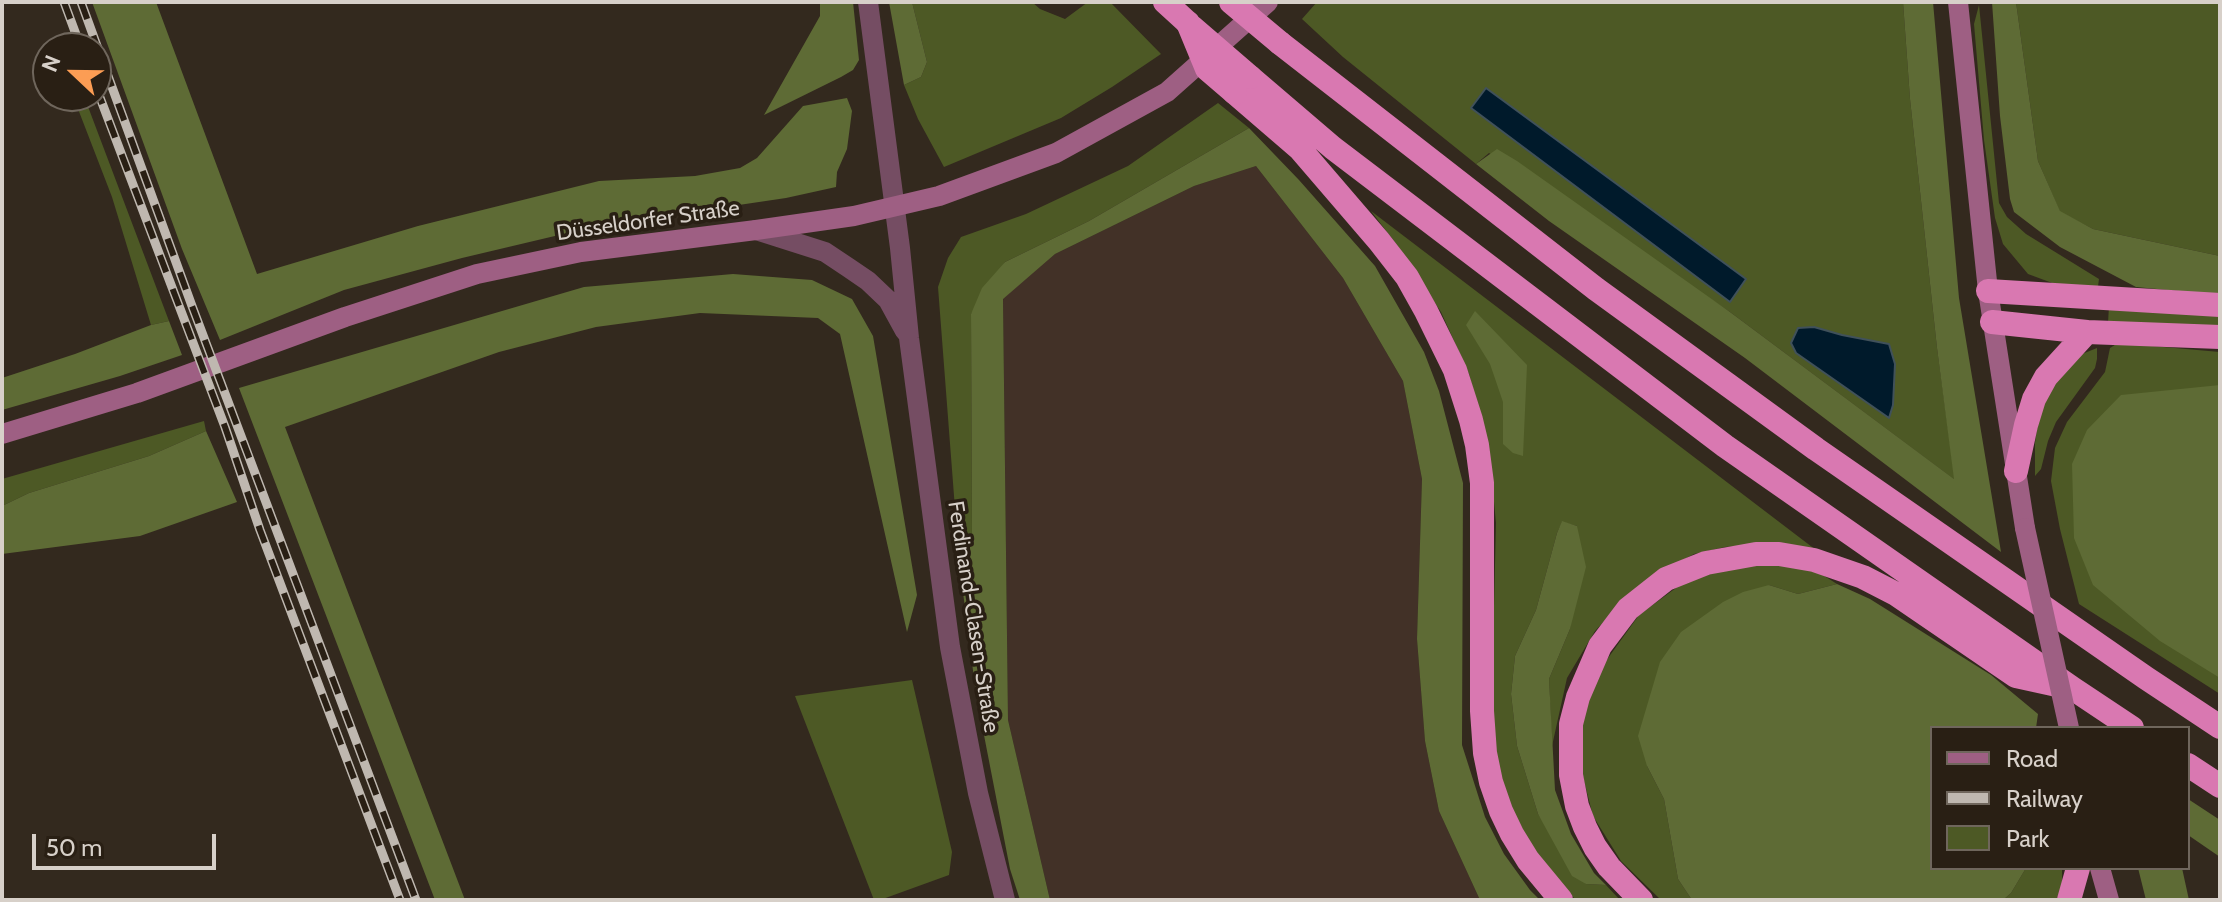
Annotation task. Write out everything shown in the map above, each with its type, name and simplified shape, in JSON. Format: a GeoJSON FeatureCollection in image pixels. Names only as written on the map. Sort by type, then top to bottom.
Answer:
{"type":"FeatureCollection","features":[{"type":"Feature","properties":{"kind":"highway"},"geometry":{"type":"LineString","coordinates":[[1165,2],[1188,23],[1207,69],[1242,85],[1333,148],[1725,446],[2129,726]]}},
{"type":"Feature","properties":{"kind":"highway"},"geometry":{"type":"LineString","coordinates":[[1231,2],[1609,298],[1816,449],[2220,727]]}},
{"type":"Feature","properties":{"kind":"highway"},"geometry":{"type":"LineString","coordinates":[[1242,85],[1407,277],[1455,370],[1471,420],[1482,483],[1481,682],[1485,753],[1496,796],[1512,834],[1528,860],[1561,900]]}},
{"type":"Feature","properties":{"kind":"highway"},"geometry":{"type":"LineString","coordinates":[[1988,291],[2220,305]]}},
{"type":"Feature","properties":{"kind":"highway"},"geometry":{"type":"LineString","coordinates":[[1992,322],[2087,332],[2220,337]]}},
{"type":"Feature","properties":{"kind":"highway"},"geometry":{"type":"LineString","coordinates":[[2016,471],[2034,399],[2046,377],[2087,332]]}},
{"type":"Feature","properties":{"kind":"highway"},"geometry":{"type":"LineString","coordinates":[[1641,900],[1609,867],[1585,827],[1571,775],[1571,724],[1578,697],[1600,646],[1628,609],[1676,574],[1706,563],[1756,554],[1814,560],[1863,577],[1896,594],[2016,676],[2072,688]]}},
{"type":"Feature","properties":{"kind":"highway"},"geometry":{"type":"LineString","coordinates":[[2146,678],[2220,708]]}},
{"type":"Feature","properties":{"kind":"highway"},"geometry":{"type":"LineString","coordinates":[[2190,766],[2220,786]]}},
{"type":"Feature","properties":{"kind":"highway"},"geometry":{"type":"LineString","coordinates":[[2069,900],[2077,870]]}},
{"type":"Feature","properties":{"kind":"main road","name":"Düsseldorfer Straße"},"geometry":{"type":"LineString","coordinates":[[2,434],[137,393],[345,317],[477,274],[581,252],[854,216],[939,196],[1056,153],[1167,92],[1268,2]]}},
{"type":"Feature","properties":{"kind":"main road"},"geometry":{"type":"LineString","coordinates":[[1958,2],[1992,322],[2025,528],[2069,726]]}},
{"type":"Feature","properties":{"kind":"main road"},"geometry":{"type":"LineString","coordinates":[[2101,870],[2109,900]]}},
{"type":"Feature","properties":{"kind":"street","name":"Ferdinand-Clasen-Straße"},"geometry":{"type":"LineString","coordinates":[[868,2],[950,647],[978,793],[1005,900]]}},
{"type":"Feature","properties":{"kind":"street","name":"Ferdinand-Clasen-Straße"},"geometry":{"type":"LineString","coordinates":[[756,230],[825,252],[868,281],[888,300],[909,338]]}},
{"type":"Feature","properties":{"kind":"shaded area"},"geometry":{"type":"Polygon","coordinates":[[[1256,166],[1343,278],[1403,381],[1422,479],[1417,639],[1425,741],[1439,811],[1480,900],[1050,900],[1008,720],[1003,298],[1055,254],[1194,186],[1256,166]]]}},
{"type":"Feature","properties":{"kind":"green space"},"geometry":{"type":"Polygon","coordinates":[[[92,2],[156,2],[257,274],[418,226],[599,181],[695,176],[740,168],[757,158],[803,106],[847,98],[852,111],[847,149],[837,172],[836,187],[786,198],[597,226],[462,258],[344,290],[220,340],[182,249],[112,57],[112,32],[103,32],[92,2]]]}},
{"type":"Feature","properties":{"kind":"green space"},"geometry":{"type":"Polygon","coordinates":[[[820,2],[853,2],[859,60],[853,70],[841,77],[764,115],[820,16],[820,2]]]}},
{"type":"Feature","properties":{"kind":"green space"},"geometry":{"type":"Polygon","coordinates":[[[889,2],[912,2],[927,62],[921,77],[904,85],[889,2]]]}},
{"type":"Feature","properties":{"kind":"green space"},"geometry":{"type":"Polygon","coordinates":[[[912,2],[1032,2],[1040,9],[1065,19],[1088,2],[1110,2],[1161,54],[1061,118],[944,167],[904,85],[921,77],[927,62],[912,2]]]}},
{"type":"Feature","properties":{"kind":"green space"},"geometry":{"type":"Polygon","coordinates":[[[1317,2],[1903,2],[1910,99],[1937,348],[1955,480],[1730,312],[1489,153],[1476,164],[1343,57],[1302,19],[1317,2]]]}},
{"type":"Feature","properties":{"kind":"green space"},"geometry":{"type":"Polygon","coordinates":[[[1903,2],[1933,2],[1959,298],[2001,552],[1745,358],[1549,221],[1476,164],[1497,149],[1517,161],[1730,312],[1954,479],[1910,99],[1903,2]]]}},
{"type":"Feature","properties":{"kind":"green space"},"geometry":{"type":"Polygon","coordinates":[[[1992,2],[2016,2],[2038,161],[2060,211],[2093,229],[2220,256],[2220,295],[2136,287],[2060,247],[2014,212],[2000,116],[1992,2]]]}},
{"type":"Feature","properties":{"kind":"green space"},"geometry":{"type":"Polygon","coordinates":[[[2016,2],[2220,2],[2220,256],[2093,229],[2060,212],[2038,161],[2016,2]]]}},
{"type":"Feature","properties":{"kind":"green space"},"geometry":{"type":"Polygon","coordinates":[[[1979,5],[1999,203],[2007,217],[2026,234],[2099,279],[2097,294],[2063,287],[2028,274],[2003,244],[1995,218],[1984,140],[1974,24],[1979,5]]]}},
{"type":"Feature","properties":{"kind":"green space"},"geometry":{"type":"Polygon","coordinates":[[[1218,103],[1249,128],[1089,221],[1005,262],[971,314],[972,544],[959,561],[938,287],[948,258],[961,237],[1026,214],[1128,166],[1218,103]]]}},
{"type":"Feature","properties":{"kind":"green space"},"geometry":{"type":"Polygon","coordinates":[[[79,112],[90,112],[169,321],[151,325],[112,197],[79,112]]]}},
{"type":"Feature","properties":{"kind":"green space"},"geometry":{"type":"Polygon","coordinates":[[[1249,128],[1375,266],[1424,352],[1439,391],[1463,483],[1462,745],[1485,817],[1504,854],[1540,900],[1480,900],[1439,811],[1425,741],[1417,639],[1422,479],[1403,381],[1343,278],[1256,166],[1194,186],[1055,254],[1003,299],[1008,720],[1050,900],[1020,900],[1010,869],[976,694],[959,561],[972,544],[971,314],[982,288],[1005,262],[1089,221],[1249,128]]]}},
{"type":"Feature","properties":{"kind":"green space"},"geometry":{"type":"Polygon","coordinates":[[[1371,211],[1816,550],[1764,544],[1725,547],[1694,554],[1656,574],[1624,600],[1595,631],[1567,678],[1552,746],[1549,679],[1570,629],[1577,526],[1562,522],[1536,610],[1515,656],[1511,694],[1517,746],[1538,814],[1586,884],[1606,885],[1620,900],[1576,900],[1554,878],[1518,828],[1498,782],[1491,730],[1496,523],[1489,449],[1469,374],[1441,312],[1371,211]]]}},
{"type":"Feature","properties":{"kind":"green space"},"geometry":{"type":"Polygon","coordinates":[[[733,274],[812,280],[852,299],[873,336],[917,595],[907,632],[840,334],[818,318],[700,313],[596,327],[499,352],[285,427],[465,900],[435,900],[239,388],[584,287],[733,274]]]}},
{"type":"Feature","properties":{"kind":"green space"},"geometry":{"type":"Polygon","coordinates":[[[2109,306],[2220,315],[2220,331],[2108,323],[2109,306]]]}},
{"type":"Feature","properties":{"kind":"green space"},"geometry":{"type":"Polygon","coordinates":[[[1475,311],[1527,365],[1523,456],[1513,453],[1503,444],[1503,402],[1490,364],[1466,325],[1475,311]]]}},
{"type":"Feature","properties":{"kind":"green space"},"geometry":{"type":"Polygon","coordinates":[[[169,321],[182,355],[2,410],[2,378],[169,321]]]}},
{"type":"Feature","properties":{"kind":"green space"},"geometry":{"type":"Polygon","coordinates":[[[2118,343],[2220,352],[2220,694],[2079,604],[2051,481],[2055,448],[2067,422],[2105,372],[2110,348],[2118,343]]]}},
{"type":"Feature","properties":{"kind":"green space"},"geometry":{"type":"Polygon","coordinates":[[[2097,348],[2095,368],[2056,422],[2041,469],[2035,476],[2035,443],[2045,395],[2077,356],[2097,348]]]}},
{"type":"Feature","properties":{"kind":"green space"},"geometry":{"type":"Polygon","coordinates":[[[2220,385],[2220,678],[2160,641],[2093,585],[2074,538],[2072,464],[2087,430],[2121,395],[2220,385]]]}},
{"type":"Feature","properties":{"kind":"green space"},"geometry":{"type":"Polygon","coordinates":[[[204,421],[206,431],[149,456],[29,493],[2,506],[2,479],[204,421]]]}},
{"type":"Feature","properties":{"kind":"green space"},"geometry":{"type":"Polygon","coordinates":[[[206,431],[237,502],[140,536],[2,554],[2,506],[29,493],[149,456],[206,431]]]}},
{"type":"Feature","properties":{"kind":"green space"},"geometry":{"type":"Polygon","coordinates":[[[1562,521],[1577,526],[1586,567],[1570,629],[1549,679],[1555,790],[1571,834],[1594,873],[1606,885],[1586,884],[1572,876],[1538,814],[1517,746],[1511,694],[1515,656],[1536,610],[1562,521]]]}},
{"type":"Feature","properties":{"kind":"green space"},"geometry":{"type":"Polygon","coordinates":[[[1777,564],[1815,570],[1837,584],[1798,594],[1769,585],[1647,766],[1664,799],[1678,879],[1692,900],[1661,900],[1621,861],[1593,816],[1579,761],[1584,711],[1603,665],[1639,615],[1680,585],[1727,567],[1777,564]]]}},
{"type":"Feature","properties":{"kind":"green space"},"geometry":{"type":"Polygon","coordinates":[[[1837,584],[1870,599],[1991,675],[2038,714],[2036,726],[1930,726],[1930,870],[2025,870],[2003,900],[1692,900],[1678,879],[1664,799],[1647,766],[1638,736],[1660,662],[1681,632],[1723,602],[1743,592],[1769,585],[1798,594],[1837,584]]]}},
{"type":"Feature","properties":{"kind":"green space"},"geometry":{"type":"Polygon","coordinates":[[[912,680],[952,852],[949,875],[874,900],[795,696],[912,680]]]}},
{"type":"Feature","properties":{"kind":"green space"},"geometry":{"type":"Polygon","coordinates":[[[2190,800],[2220,820],[2220,857],[2190,836],[2190,800]]]}},
{"type":"Feature","properties":{"kind":"green space"},"geometry":{"type":"Polygon","coordinates":[[[2025,870],[2062,870],[2062,888],[2056,900],[2003,900],[2025,870]]]}},
{"type":"Feature","properties":{"kind":"green space"},"geometry":{"type":"Polygon","coordinates":[[[2138,870],[2182,870],[2189,900],[2146,900],[2138,870]]]}},
{"type":"Feature","properties":{"kind":"water"},"geometry":{"type":"Polygon","coordinates":[[[1486,88],[1746,279],[1730,302],[1471,108],[1486,88]]]}},
{"type":"Feature","properties":{"kind":"water"},"geometry":{"type":"Polygon","coordinates":[[[1814,327],[1889,344],[1895,364],[1893,405],[1889,418],[1796,353],[1791,343],[1798,328],[1814,327]]]}},
{"type":"Feature","properties":{"kind":"railway"},"geometry":{"type":"LineString","coordinates":[[64,2],[75,32]]}},
{"type":"Feature","properties":{"kind":"railway"},"geometry":{"type":"LineString","coordinates":[[81,2],[416,900]]}},
{"type":"Feature","properties":{"kind":"railway"},"geometry":{"type":"LineString","coordinates":[[105,112],[400,900]]}}]}
